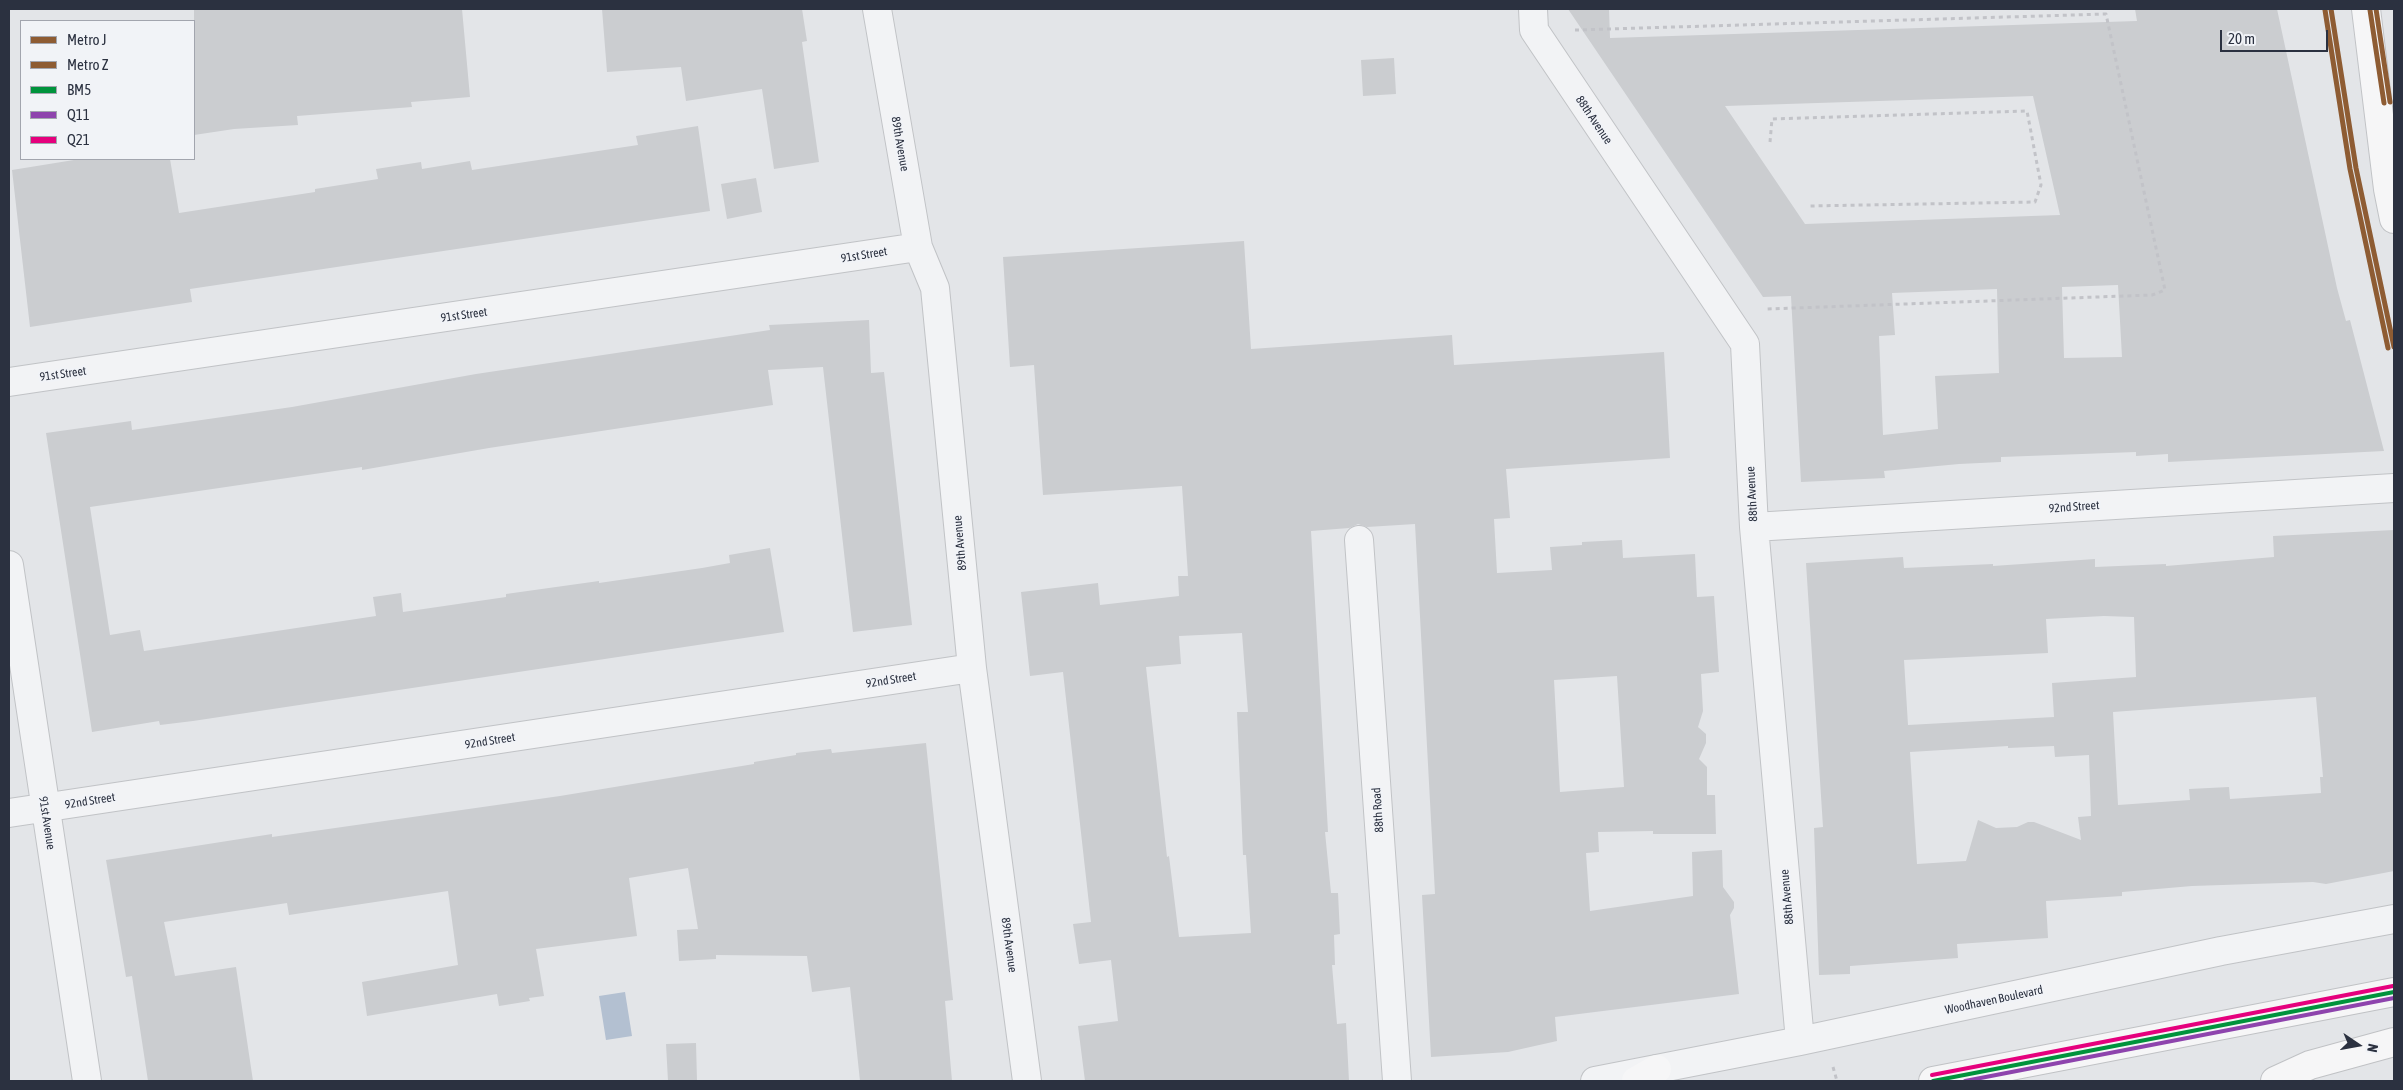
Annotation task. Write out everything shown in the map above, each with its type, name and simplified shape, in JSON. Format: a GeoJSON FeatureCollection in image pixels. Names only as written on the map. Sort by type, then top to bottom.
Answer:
{"type":"FeatureCollection","features":[{"type":"Feature","properties":{"kind":"main road"},"geometry":{"type":"LineString","coordinates":[[2366,9],[2394,219]]}},
{"type":"Feature","properties":{"kind":"main road"},"geometry":{"type":"LineString","coordinates":[[1933,1081],[2394,992]]}},
{"type":"Feature","properties":{"kind":"main road"},"geometry":{"type":"LineString","coordinates":[[2275,1081],[2310,1065],[2394,1042]]}},
{"type":"Feature","properties":{"kind":"street","name":"89th Avenue"},"geometry":{"type":"LineString","coordinates":[[877,9],[918,247],[935,288],[972,668],[1027,1081]]}},
{"type":"Feature","properties":{"kind":"street","name":"88th Avenue"},"geometry":{"type":"LineString","coordinates":[[1533,9],[1534,30],[1745,344],[1754,527],[1800,1041]]}},
{"type":"Feature","properties":{"kind":"street","name":"91st Street"},"geometry":{"type":"LineString","coordinates":[[9,382],[918,247]]}},
{"type":"Feature","properties":{"kind":"street","name":"92nd Street"},"geometry":{"type":"LineString","coordinates":[[1754,527],[2394,488]]}},
{"type":"Feature","properties":{"kind":"street","name":"88th Road"},"geometry":{"type":"LineString","coordinates":[[1359,540],[1397,1081]]}},
{"type":"Feature","properties":{"kind":"street","name":"91st Avenue"},"geometry":{"type":"LineString","coordinates":[[9,565],[87,1081]]}},
{"type":"Feature","properties":{"kind":"street","name":"92nd Street"},"geometry":{"type":"LineString","coordinates":[[9,813],[972,668]]}},
{"type":"Feature","properties":{"kind":"street","name":"Woodhaven Boulevard"},"geometry":{"type":"LineString","coordinates":[[1594,1081],[1646,1075],[2221,952],[2394,919]]}},
{"type":"Feature","properties":{"kind":"path"},"geometry":{"type":"LineString","coordinates":[[1575,30],[2106,14],[2165,290],[2152,296],[1767,309]]}},
{"type":"Feature","properties":{"kind":"path"},"geometry":{"type":"LineString","coordinates":[[1770,142],[1772,119],[2027,111],[2041,185],[2035,202],[1809,206]]}},
{"type":"Feature","properties":{"kind":"water"},"geometry":{"type":"Polygon","coordinates":[[[625,992],[632,1036],[606,1040],[599,996],[625,992]]]}},
{"type":"Feature","properties":{"kind":"building"},"geometry":{"type":"Polygon","coordinates":[[[194,9],[462,9],[470,97],[411,102],[412,107],[297,116],[298,125],[234,129],[195,135],[194,9]]]}},
{"type":"Feature","properties":{"kind":"building"},"geometry":{"type":"Polygon","coordinates":[[[602,9],[802,9],[807,41],[802,42],[819,162],[774,169],[762,89],[686,101],[681,67],[607,72],[602,9]]]}},
{"type":"Feature","properties":{"kind":"building"},"geometry":{"type":"Polygon","coordinates":[[[1568,9],[1609,9],[1610,38],[2137,21],[2135,9],[2277,9],[2337,288],[2346,321],[2350,320],[2384,451],[2168,462],[2168,454],[2136,456],[2136,452],[2001,457],[2001,462],[1884,471],[1885,478],[1801,482],[1791,296],[1763,297],[1568,9]],[[2033,96],[1725,106],[1805,224],[2060,215],[2033,96]],[[2118,285],[2062,287],[2064,358],[2122,357],[2118,285]],[[1997,289],[1892,293],[1895,335],[1879,336],[1883,435],[1938,429],[1935,376],[1999,373],[1997,289]]]}},
{"type":"Feature","properties":{"kind":"building"},"geometry":{"type":"Polygon","coordinates":[[[1394,58],[1396,94],[1363,96],[1361,60],[1394,58]]]}},
{"type":"Feature","properties":{"kind":"building"},"geometry":{"type":"Polygon","coordinates":[[[698,126],[710,211],[190,289],[192,302],[30,327],[12,170],[74,160],[170,160],[179,213],[315,192],[315,189],[378,179],[376,169],[421,162],[422,169],[470,161],[472,170],[638,145],[636,136],[698,126]]]}},
{"type":"Feature","properties":{"kind":"building"},"geometry":{"type":"Polygon","coordinates":[[[756,178],[762,212],[727,219],[721,184],[756,178]]]}},
{"type":"Feature","properties":{"kind":"building"},"geometry":{"type":"Polygon","coordinates":[[[1244,241],[1251,349],[1452,335],[1454,365],[1664,352],[1670,458],[1506,469],[1510,518],[1494,519],[1497,573],[1552,570],[1550,547],[1582,545],[1582,542],[1622,540],[1623,558],[1695,554],[1697,597],[1714,596],[1719,672],[1701,674],[1703,711],[1698,727],[1706,734],[1706,743],[1699,759],[1707,767],[1707,795],[1715,795],[1716,834],[1653,834],[1653,831],[1598,832],[1599,852],[1586,853],[1590,911],[1693,896],[1692,852],[1722,850],[1723,887],[1734,902],[1734,908],[1730,915],[1739,994],[1555,1017],[1557,1041],[1508,1052],[1431,1057],[1422,895],[1435,894],[1415,524],[1367,527],[1358,524],[1349,528],[1311,531],[1328,832],[1325,832],[1331,893],[1338,893],[1340,934],[1334,935],[1335,965],[1332,965],[1337,1024],[1346,1023],[1349,1081],[1085,1081],[1078,1026],[1118,1021],[1111,960],[1079,964],[1073,924],[1091,922],[1063,672],[1030,676],[1021,592],[1098,583],[1100,605],[1179,596],[1178,576],[1188,576],[1182,486],[1043,495],[1034,365],[1010,367],[1003,257],[1244,241]],[[1242,633],[1179,636],[1181,664],[1146,667],[1167,857],[1169,856],[1179,937],[1251,933],[1246,855],[1243,855],[1237,712],[1248,712],[1242,633]],[[1617,676],[1554,680],[1560,792],[1624,787],[1617,676]]]}},
{"type":"Feature","properties":{"kind":"building"},"geometry":{"type":"Polygon","coordinates":[[[869,320],[871,373],[884,372],[912,625],[853,632],[823,367],[768,370],[773,405],[489,448],[362,470],[362,467],[90,507],[110,635],[140,630],[144,651],[376,616],[373,597],[401,593],[403,612],[506,597],[506,594],[702,568],[730,563],[729,555],[770,548],[784,632],[193,721],[160,725],[159,721],[92,732],[46,433],[131,421],[132,430],[292,407],[476,374],[770,330],[769,325],[869,320]]]}},
{"type":"Feature","properties":{"kind":"building"},"geometry":{"type":"Polygon","coordinates":[[[2394,530],[2394,871],[2326,884],[2313,882],[2192,886],[2122,892],[2122,896],[2046,901],[2048,938],[1957,944],[1958,958],[1850,966],[1850,974],[1819,975],[1814,828],[1823,827],[1806,563],[1903,557],[1904,568],[1993,564],[1993,566],[2095,559],[2095,567],[2166,564],[2166,566],[2274,557],[2273,536],[2394,530]],[[2104,616],[2046,619],[2048,653],[1904,660],[1908,725],[2054,717],[2052,683],[2136,677],[2134,617],[2104,616]],[[2316,697],[2113,712],[2118,805],[2190,800],[2189,789],[2229,787],[2230,799],[2321,793],[2320,777],[2323,777],[2316,697]],[[2008,746],[1910,752],[1917,864],[1966,861],[1978,820],[1996,828],[2017,827],[2028,822],[2034,822],[2081,840],[2078,817],[2091,816],[2089,755],[2055,757],[2054,746],[2008,748],[2008,746]]]}},
{"type":"Feature","properties":{"kind":"building"},"geometry":{"type":"Polygon","coordinates":[[[926,743],[953,1000],[945,1001],[952,1081],[860,1081],[850,987],[812,992],[807,956],[716,955],[716,959],[679,961],[677,930],[698,929],[688,868],[629,878],[637,936],[536,949],[544,996],[529,998],[530,1001],[499,1006],[497,994],[367,1016],[362,982],[458,965],[448,891],[289,915],[287,903],[164,922],[175,976],[236,967],[253,1081],[148,1081],[132,976],[126,977],[106,860],[272,834],[272,837],[560,796],[754,764],[754,762],[796,755],[796,753],[831,749],[832,753],[926,743]]]}},
{"type":"Feature","properties":{"kind":"building"},"geometry":{"type":"Polygon","coordinates":[[[696,1043],[697,1081],[668,1081],[666,1044],[696,1043]]]}},
{"type":"Feature","properties":{"kind":"metro line","name":"J"},"geometry":{"type":"LineString","coordinates":[[2331,9],[2356,168],[2394,347]]}},
{"type":"Feature","properties":{"kind":"metro line","name":"J"},"geometry":{"type":"LineString","coordinates":[[2376,9],[2390,102]]}},
{"type":"Feature","properties":{"kind":"metro line","name":"Z"},"geometry":{"type":"LineString","coordinates":[[2325,10],[2350,169],[2388,348]]}},
{"type":"Feature","properties":{"kind":"metro line","name":"Z"},"geometry":{"type":"LineString","coordinates":[[2370,10],[2384,103]]}},
{"type":"Feature","properties":{"kind":"transit line","name":"Q21"},"geometry":{"type":"LineString","coordinates":[[1932,1075],[2393,986]]}},
{"type":"Feature","properties":{"kind":"transit line","name":"BM5"},"geometry":{"type":"LineString","coordinates":[[1933,1081],[2394,992]]}},
{"type":"Feature","properties":{"kind":"transit line","name":"Q11"},"geometry":{"type":"LineString","coordinates":[[1965,1081],[2394,998]]}}]}
